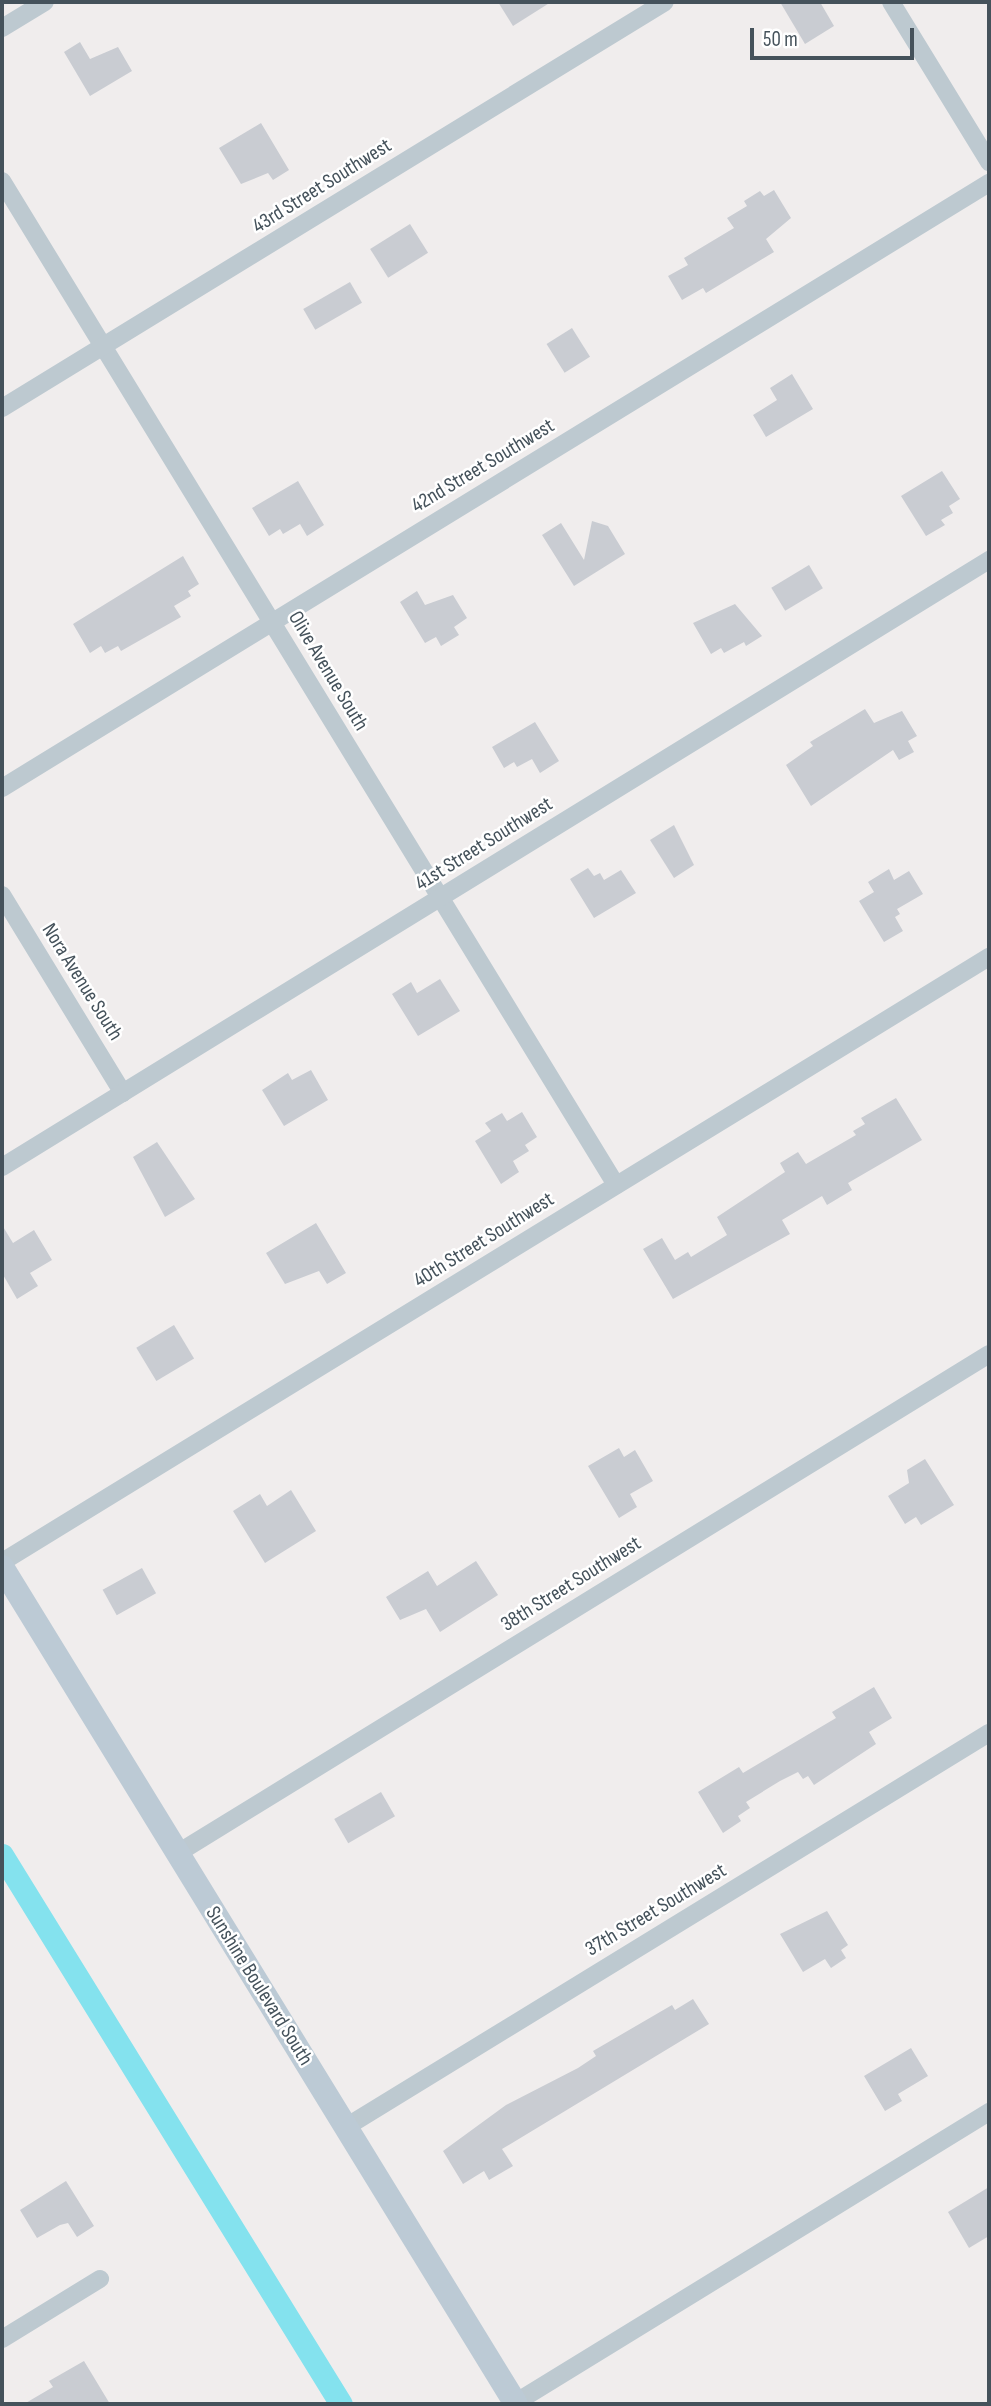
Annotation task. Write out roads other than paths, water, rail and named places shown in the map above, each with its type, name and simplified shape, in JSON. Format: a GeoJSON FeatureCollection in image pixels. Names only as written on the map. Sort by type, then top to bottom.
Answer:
{"type":"FeatureCollection","features":[{"type":"Feature","properties":{"kind":"street"},"geometry":{"type":"LineString","coordinates":[[2,28],[45,2]]}},
{"type":"Feature","properties":{"kind":"street","name":"43rd Street Southwest"},"geometry":{"type":"LineString","coordinates":[[2,408],[665,2]]}},
{"type":"Feature","properties":{"kind":"street"},"geometry":{"type":"LineString","coordinates":[[891,2],[989,162]]}},
{"type":"Feature","properties":{"kind":"street","name":"Olive Avenue South"},"geometry":{"type":"LineString","coordinates":[[2,181],[616,1185]]}},
{"type":"Feature","properties":{"kind":"street","name":"42nd Street Southwest"},"geometry":{"type":"LineString","coordinates":[[2,788],[989,183]]}},
{"type":"Feature","properties":{"kind":"street","name":"41st Street Southwest"},"geometry":{"type":"LineString","coordinates":[[2,1167],[989,560]]}},
{"type":"Feature","properties":{"kind":"street","name":"Nora Avenue South"},"geometry":{"type":"LineString","coordinates":[[2,895],[123,1093]]}},
{"type":"Feature","properties":{"kind":"street","name":"40th Street Southwest"},"geometry":{"type":"LineString","coordinates":[[2,1565],[989,957]]}},
{"type":"Feature","properties":{"kind":"street","name":"38th Street Southwest"},"geometry":{"type":"LineString","coordinates":[[178,1853],[989,1354]]}},
{"type":"Feature","properties":{"kind":"street","name":"Sunshine Boulevard South"},"geometry":{"type":"LineString","coordinates":[[2,1565],[515,2403]]}},
{"type":"Feature","properties":{"kind":"street","name":"37th Street Southwest"},"geometry":{"type":"LineString","coordinates":[[346,2127],[989,1732]]}},
{"type":"Feature","properties":{"kind":"street"},"geometry":{"type":"LineString","coordinates":[[515,2403],[989,2112]]}},
{"type":"Feature","properties":{"kind":"street"},"geometry":{"type":"LineString","coordinates":[[2,2339],[100,2279]]}},
{"type":"Feature","properties":{"kind":"waterway"},"geometry":{"type":"LineString","coordinates":[[2,1855],[341,2404]]}}]}
